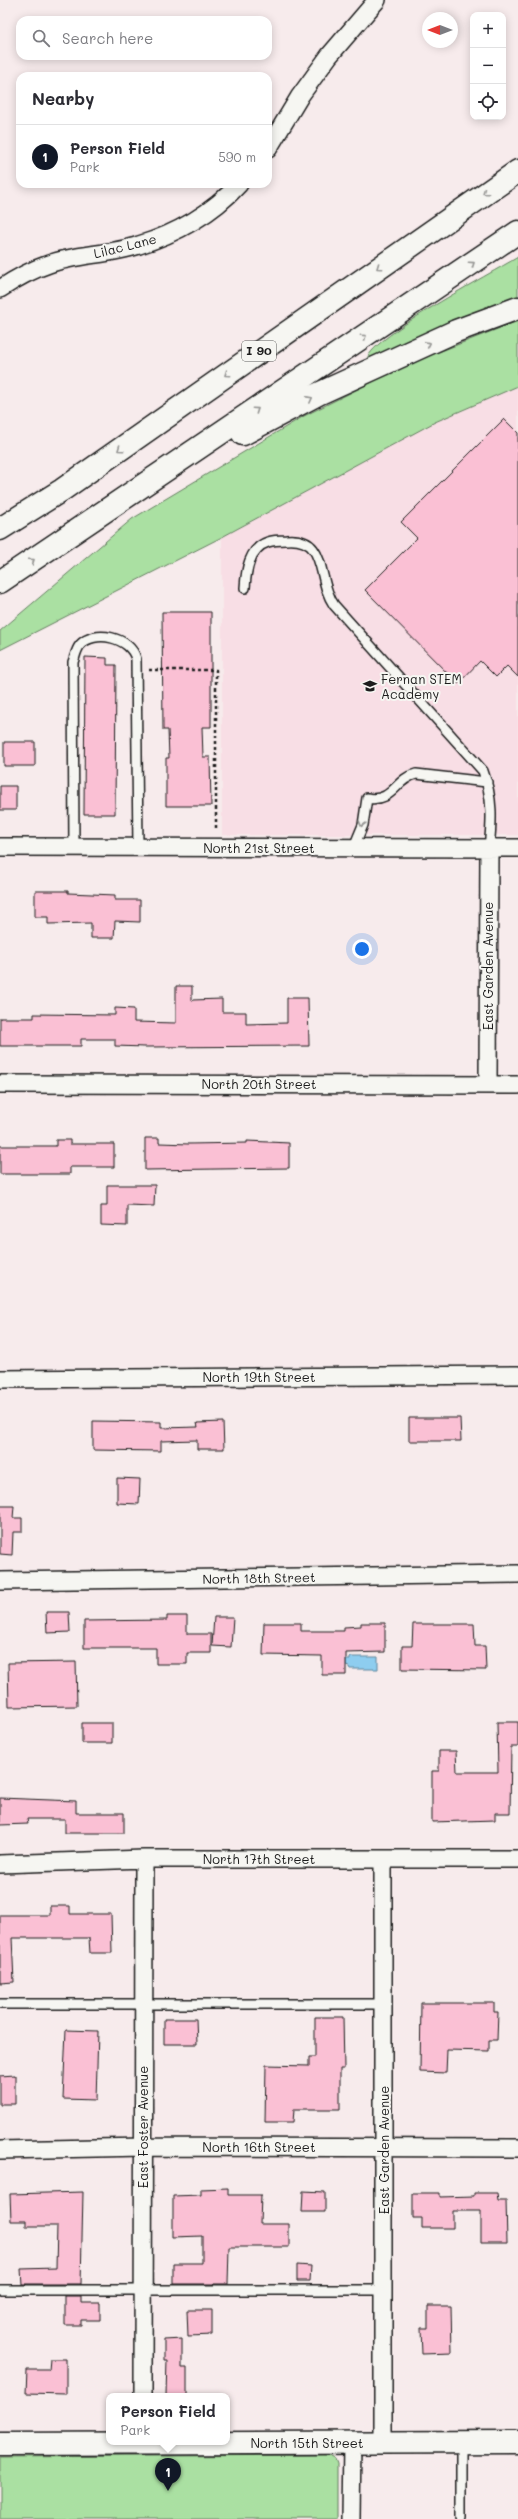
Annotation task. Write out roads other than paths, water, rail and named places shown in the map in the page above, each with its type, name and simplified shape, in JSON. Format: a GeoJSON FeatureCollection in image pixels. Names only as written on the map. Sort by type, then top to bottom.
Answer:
{"type":"FeatureCollection","features":[{"type":"Feature","properties":{"kind":"main road","name":"I 90"},"geometry":{"type":"LineString","coordinates":[[0,529],[62,490],[518,171]]}},
{"type":"Feature","properties":{"kind":"main road"},"geometry":{"type":"LineString","coordinates":[[0,582],[518,232]]}},
{"type":"Feature","properties":{"kind":"main road"},"geometry":{"type":"LineString","coordinates":[[81,528],[251,430],[318,394],[456,331],[518,308]]}},
{"type":"Feature","properties":{"kind":"main road","name":"North 15th Street"},"geometry":{"type":"LineString","coordinates":[[230,2443],[518,2442]]}},
{"type":"Feature","properties":{"kind":"main road","name":"North 15th Street"},"geometry":{"type":"LineString","coordinates":[[0,2444],[106,2443]]}},
{"type":"Feature","properties":{"kind":"street"},"geometry":{"type":"LineString","coordinates":[[272,142],[300,96],[330,56],[377,0]]}},
{"type":"Feature","properties":{"kind":"street","name":"Lilac Lane"},"geometry":{"type":"LineString","coordinates":[[0,289],[19,277],[50,264],[138,246],[165,236],[211,209],[235,188]]}},
{"type":"Feature","properties":{"kind":"street","name":"North 21st Street"},"geometry":{"type":"LineString","coordinates":[[0,847],[353,849],[518,848]]}},
{"type":"Feature","properties":{"kind":"street","name":"East Garden Avenue"},"geometry":{"type":"LineString","coordinates":[[488,1084],[489,848]]}},
{"type":"Feature","properties":{"kind":"street","name":"North 20th Street"},"geometry":{"type":"LineString","coordinates":[[0,1084],[518,1084]]}},
{"type":"Feature","properties":{"kind":"street","name":"North 19th Street"},"geometry":{"type":"LineString","coordinates":[[0,1380],[518,1375]]}},
{"type":"Feature","properties":{"kind":"street","name":"North 18th Street"},"geometry":{"type":"LineString","coordinates":[[0,1581],[518,1574]]}},
{"type":"Feature","properties":{"kind":"street","name":"North 17th Street"},"geometry":{"type":"LineString","coordinates":[[0,1864],[144,1859],[518,1859]]}},
{"type":"Feature","properties":{"kind":"street","name":"East Foster Avenue"},"geometry":{"type":"LineString","coordinates":[[143,2393],[144,1859]]}},
{"type":"Feature","properties":{"kind":"street","name":"East Garden Avenue"},"geometry":{"type":"LineString","coordinates":[[383,1859],[384,2442]]}},
{"type":"Feature","properties":{"kind":"street","name":"North 16th Street"},"geometry":{"type":"LineString","coordinates":[[0,2150],[144,2147],[518,2148]]}},
{"type":"Feature","properties":{"kind":"street"},"geometry":{"type":"LineString","coordinates":[[351,2519],[352,2442]]}},
{"type":"Feature","properties":{"kind":"lane"},"geometry":{"type":"LineString","coordinates":[[246,588],[248,567],[253,553],[258,548],[267,542],[290,539],[302,540],[310,544],[320,560],[325,590],[334,605],[483,771],[487,782],[492,810],[489,848]]}},
{"type":"Feature","properties":{"kind":"lane"},"geometry":{"type":"LineString","coordinates":[[74,848],[73,662],[76,652],[84,642],[100,638],[113,638],[129,644],[134,650],[137,670],[138,848]]}},
{"type":"Feature","properties":{"kind":"lane"},"geometry":{"type":"LineString","coordinates":[[353,849],[363,825],[367,798],[384,798],[410,775],[416,774],[487,782]]}},
{"type":"Feature","properties":{"kind":"lane"},"geometry":{"type":"LineString","coordinates":[[0,2004],[384,2004]]}},
{"type":"Feature","properties":{"kind":"lane"},"geometry":{"type":"LineString","coordinates":[[0,2290],[383,2290]]}},
{"type":"Feature","properties":{"kind":"lane"},"geometry":{"type":"LineString","coordinates":[[461,2442],[461,2519]]}},
{"type":"Feature","properties":{"kind":"water"},"geometry":{"type":"Polygon","coordinates":[[[350,1657],[378,1657],[378,1669],[350,1669],[346,1666],[346,1660],[350,1660],[350,1657]]]}},
{"type":"Feature","properties":{"kind":"place","name":"Fernan STEM Academy"},"geometry":{"type":"Point","coordinates":[370,686]}},
{"type":"Feature","properties":{"kind":"place","name":"Person Field"},"geometry":{"type":"Point","coordinates":[168,2491]}}]}
